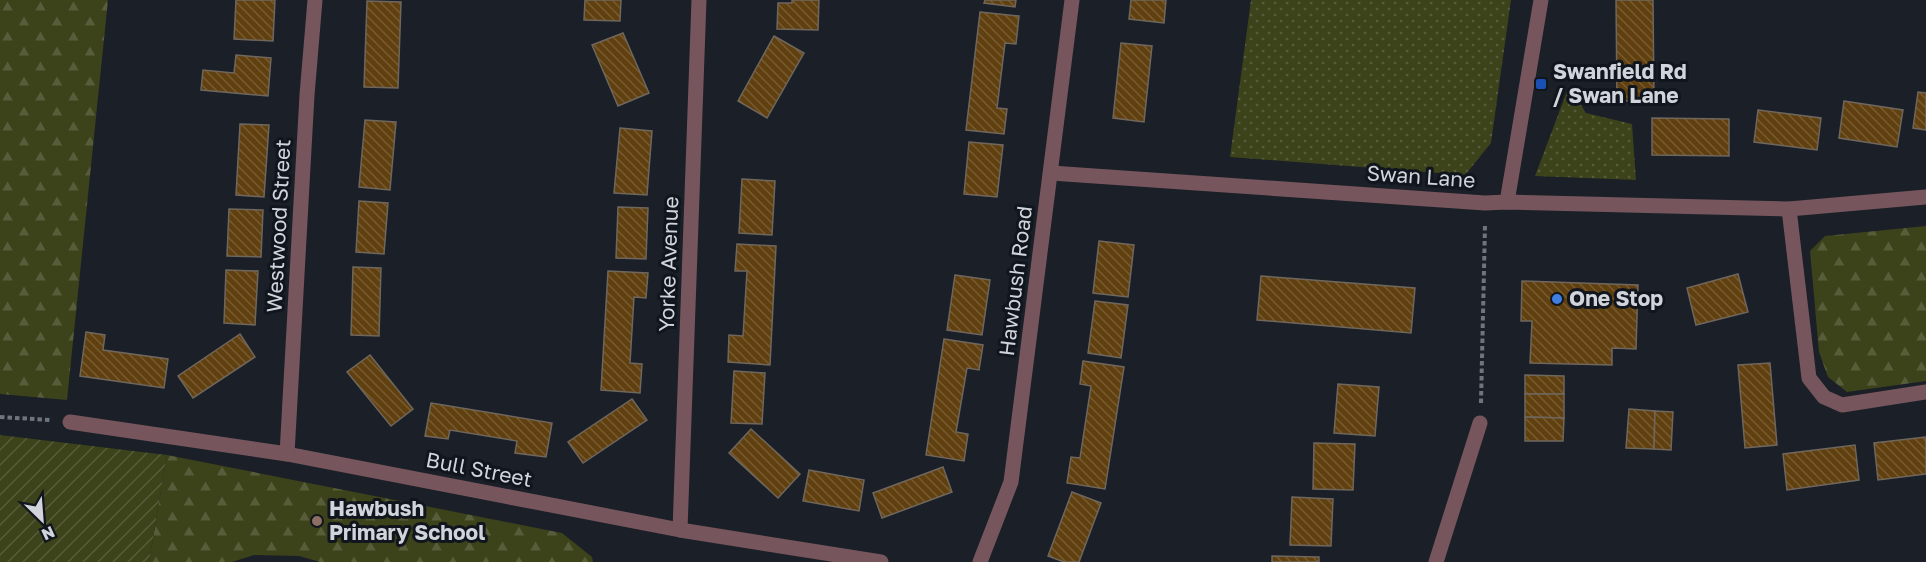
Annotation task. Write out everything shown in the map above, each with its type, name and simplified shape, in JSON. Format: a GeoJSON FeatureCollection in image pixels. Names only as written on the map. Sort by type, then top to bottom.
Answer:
{"type":"FeatureCollection","features":[{"type":"Feature","properties":{"kind":"street","name":"Westwood Street"},"geometry":{"type":"LineString","coordinates":[[287,454],[307,95],[315,0]]}},
{"type":"Feature","properties":{"kind":"street","name":"Yorke Avenue"},"geometry":{"type":"LineString","coordinates":[[680,530],[699,0]]}},
{"type":"Feature","properties":{"kind":"street","name":"Hawbush Road"},"geometry":{"type":"LineString","coordinates":[[980,562],[1011,483],[1072,0]]}},
{"type":"Feature","properties":{"kind":"street"},"geometry":{"type":"LineString","coordinates":[[1507,202],[1541,0]]}},
{"type":"Feature","properties":{"kind":"street","name":"Swan Lane"},"geometry":{"type":"LineString","coordinates":[[1051,173],[1485,203],[1789,209],[1926,197]]}},
{"type":"Feature","properties":{"kind":"street"},"geometry":{"type":"LineString","coordinates":[[1789,209],[1809,378],[1824,397],[1842,405],[1926,392]]}},
{"type":"Feature","properties":{"kind":"street","name":"Bull Street"},"geometry":{"type":"LineString","coordinates":[[69,422],[287,454],[680,530],[881,562]]}},
{"type":"Feature","properties":{"kind":"street"},"geometry":{"type":"LineString","coordinates":[[1436,562],[1480,423]]}},
{"type":"Feature","properties":{"kind":"path"},"geometry":{"type":"LineString","coordinates":[[1480,423],[1485,203]]}},
{"type":"Feature","properties":{"kind":"path"},"geometry":{"type":"LineString","coordinates":[[0,417],[69,422]]}},
{"type":"Feature","properties":{"kind":"green space"},"geometry":{"type":"Polygon","coordinates":[[[0,0],[108,0],[67,400],[0,394],[0,0]]]}},
{"type":"Feature","properties":{"kind":"green space"},"geometry":{"type":"Polygon","coordinates":[[[1251,0],[1511,0],[1491,143],[1465,175],[1230,157],[1251,0]]]}},
{"type":"Feature","properties":{"kind":"green space"},"geometry":{"type":"Polygon","coordinates":[[[1569,86],[1586,113],[1632,124],[1636,180],[1535,176],[1569,86]]]}},
{"type":"Feature","properties":{"kind":"green space"},"geometry":{"type":"Polygon","coordinates":[[[1926,226],[1926,381],[1847,392],[1828,377],[1819,352],[1810,251],[1825,236],[1926,226]]]}},
{"type":"Feature","properties":{"kind":"green space"},"geometry":{"type":"Polygon","coordinates":[[[0,435],[167,455],[149,562],[0,562],[0,435]]]}},
{"type":"Feature","properties":{"kind":"green space"},"geometry":{"type":"Polygon","coordinates":[[[167,455],[562,533],[592,557],[593,562],[320,562],[299,556],[254,555],[232,562],[149,562],[167,455]]]}},
{"type":"Feature","properties":{"kind":"building"},"geometry":{"type":"Polygon","coordinates":[[[236,0],[275,0],[273,41],[234,39],[236,0]]]}},
{"type":"Feature","properties":{"kind":"building"},"geometry":{"type":"Polygon","coordinates":[[[585,0],[621,0],[620,21],[584,20],[585,0]]]}},
{"type":"Feature","properties":{"kind":"building"},"geometry":{"type":"Polygon","coordinates":[[[792,0],[819,0],[818,30],[777,29],[778,3],[792,3],[792,0]]]}},
{"type":"Feature","properties":{"kind":"building"},"geometry":{"type":"Polygon","coordinates":[[[985,0],[1016,0],[1015,7],[984,3],[985,0]]]}},
{"type":"Feature","properties":{"kind":"building"},"geometry":{"type":"Polygon","coordinates":[[[1131,0],[1166,0],[1164,23],[1129,19],[1131,0]]]}},
{"type":"Feature","properties":{"kind":"building"},"geometry":{"type":"Polygon","coordinates":[[[1616,0],[1653,0],[1654,101],[1617,101],[1616,0]]]}},
{"type":"Feature","properties":{"kind":"building"},"geometry":{"type":"Polygon","coordinates":[[[367,1],[401,2],[398,88],[364,87],[367,1]]]}},
{"type":"Feature","properties":{"kind":"building"},"geometry":{"type":"Polygon","coordinates":[[[980,12],[1019,16],[1016,44],[1005,43],[997,108],[1007,109],[1004,134],[966,130],[980,12]]]}},
{"type":"Feature","properties":{"kind":"building"},"geometry":{"type":"Polygon","coordinates":[[[623,33],[649,93],[618,106],[592,45],[623,33]]]}},
{"type":"Feature","properties":{"kind":"building"},"geometry":{"type":"Polygon","coordinates":[[[774,36],[804,53],[767,118],[738,101],[774,36]]]}},
{"type":"Feature","properties":{"kind":"building"},"geometry":{"type":"Polygon","coordinates":[[[1121,43],[1152,46],[1144,122],[1113,118],[1121,43]]]}},
{"type":"Feature","properties":{"kind":"building"},"geometry":{"type":"Polygon","coordinates":[[[236,55],[271,58],[268,96],[201,90],[203,70],[234,73],[236,55]]]}},
{"type":"Feature","properties":{"kind":"building"},"geometry":{"type":"Polygon","coordinates":[[[1918,92],[1926,93],[1926,130],[1913,128],[1918,92]]]}},
{"type":"Feature","properties":{"kind":"building"},"geometry":{"type":"Polygon","coordinates":[[[1844,101],[1903,110],[1897,147],[1839,138],[1844,101]]]}},
{"type":"Feature","properties":{"kind":"building"},"geometry":{"type":"Polygon","coordinates":[[[1758,110],[1821,118],[1817,150],[1754,142],[1758,110]]]}},
{"type":"Feature","properties":{"kind":"building"},"geometry":{"type":"Polygon","coordinates":[[[1652,118],[1729,119],[1729,156],[1652,155],[1652,118]]]}},
{"type":"Feature","properties":{"kind":"building"},"geometry":{"type":"Polygon","coordinates":[[[365,120],[396,122],[390,190],[359,187],[365,120]]]}},
{"type":"Feature","properties":{"kind":"building"},"geometry":{"type":"Polygon","coordinates":[[[240,124],[269,125],[264,197],[236,195],[240,124]]]}},
{"type":"Feature","properties":{"kind":"building"},"geometry":{"type":"Polygon","coordinates":[[[620,128],[652,131],[647,195],[614,193],[620,128]]]}},
{"type":"Feature","properties":{"kind":"building"},"geometry":{"type":"Polygon","coordinates":[[[969,142],[1003,145],[997,197],[964,194],[969,142]]]}},
{"type":"Feature","properties":{"kind":"building"},"geometry":{"type":"Polygon","coordinates":[[[742,179],[775,181],[772,235],[739,233],[742,179]]]}},
{"type":"Feature","properties":{"kind":"building"},"geometry":{"type":"Polygon","coordinates":[[[359,201],[388,203],[384,254],[356,252],[359,201]]]}},
{"type":"Feature","properties":{"kind":"building"},"geometry":{"type":"Polygon","coordinates":[[[618,207],[648,208],[646,259],[616,258],[618,207]]]}},
{"type":"Feature","properties":{"kind":"building"},"geometry":{"type":"Polygon","coordinates":[[[229,209],[263,210],[261,257],[227,256],[229,209]]]}},
{"type":"Feature","properties":{"kind":"building"},"geometry":{"type":"Polygon","coordinates":[[[1099,241],[1134,245],[1128,297],[1093,293],[1099,241]]]}},
{"type":"Feature","properties":{"kind":"building"},"geometry":{"type":"Polygon","coordinates":[[[737,244],[776,246],[770,365],[728,362],[729,335],[743,336],[747,271],[735,271],[737,244]]]}},
{"type":"Feature","properties":{"kind":"building"},"geometry":{"type":"Polygon","coordinates":[[[353,267],[381,268],[379,336],[351,335],[353,267]]]}},
{"type":"Feature","properties":{"kind":"building"},"geometry":{"type":"Polygon","coordinates":[[[226,270],[258,271],[255,325],[224,323],[226,270]]]}},
{"type":"Feature","properties":{"kind":"building"},"geometry":{"type":"Polygon","coordinates":[[[608,271],[648,273],[646,298],[634,297],[630,363],[642,364],[640,393],[601,390],[608,271]]]}},
{"type":"Feature","properties":{"kind":"building"},"geometry":{"type":"Polygon","coordinates":[[[1738,274],[1748,312],[1696,325],[1687,288],[1738,274]]]}},
{"type":"Feature","properties":{"kind":"building"},"geometry":{"type":"Polygon","coordinates":[[[955,275],[990,280],[982,335],[947,330],[955,275]]]}},
{"type":"Feature","properties":{"kind":"building"},"geometry":{"type":"Polygon","coordinates":[[[1261,276],[1415,288],[1411,333],[1257,320],[1261,276]]]}},
{"type":"Feature","properties":{"kind":"building"},"geometry":{"type":"Polygon","coordinates":[[[1522,281],[1638,285],[1636,349],[1612,348],[1612,365],[1530,363],[1532,321],[1521,321],[1522,281]]]}},
{"type":"Feature","properties":{"kind":"building"},"geometry":{"type":"Polygon","coordinates":[[[1095,301],[1128,305],[1121,358],[1088,353],[1095,301]]]}},
{"type":"Feature","properties":{"kind":"building"},"geometry":{"type":"Polygon","coordinates":[[[86,332],[105,335],[103,350],[168,359],[164,388],[80,376],[86,332]]]}},
{"type":"Feature","properties":{"kind":"building"},"geometry":{"type":"Polygon","coordinates":[[[240,334],[255,357],[193,398],[178,376],[240,334]]]}},
{"type":"Feature","properties":{"kind":"building"},"geometry":{"type":"Polygon","coordinates":[[[944,339],[983,345],[979,370],[967,368],[956,432],[968,434],[964,461],[926,455],[944,339]]]}},
{"type":"Feature","properties":{"kind":"building"},"geometry":{"type":"Polygon","coordinates":[[[370,355],[413,409],[391,426],[347,372],[370,355]]]}},
{"type":"Feature","properties":{"kind":"building"},"geometry":{"type":"Polygon","coordinates":[[[1083,361],[1124,367],[1105,489],[1067,483],[1071,457],[1080,458],[1091,386],[1080,384],[1083,361]]]}},
{"type":"Feature","properties":{"kind":"building"},"geometry":{"type":"Polygon","coordinates":[[[1770,363],[1777,445],[1745,448],[1738,365],[1770,363]]]}},
{"type":"Feature","properties":{"kind":"building"},"geometry":{"type":"Polygon","coordinates":[[[734,371],[765,373],[762,424],[731,423],[734,371]]]}},
{"type":"Feature","properties":{"kind":"building"},"geometry":{"type":"Polygon","coordinates":[[[1525,375],[1564,376],[1564,394],[1525,394],[1525,375]]]}},
{"type":"Feature","properties":{"kind":"building"},"geometry":{"type":"Polygon","coordinates":[[[1338,384],[1379,387],[1375,436],[1334,433],[1338,384]]]}},
{"type":"Feature","properties":{"kind":"building"},"geometry":{"type":"Polygon","coordinates":[[[1525,394],[1564,394],[1564,418],[1525,417],[1525,394]]]}},
{"type":"Feature","properties":{"kind":"building"},"geometry":{"type":"Polygon","coordinates":[[[632,399],[647,420],[583,463],[568,442],[632,399]]]}},
{"type":"Feature","properties":{"kind":"building"},"geometry":{"type":"Polygon","coordinates":[[[431,403],[552,423],[546,457],[515,453],[517,441],[450,430],[448,439],[425,436],[431,403]]]}},
{"type":"Feature","properties":{"kind":"building"},"geometry":{"type":"Polygon","coordinates":[[[1629,409],[1655,411],[1654,449],[1626,448],[1629,409]]]}},
{"type":"Feature","properties":{"kind":"building"},"geometry":{"type":"Polygon","coordinates":[[[1655,411],[1673,412],[1671,450],[1654,449],[1655,411]]]}},
{"type":"Feature","properties":{"kind":"building"},"geometry":{"type":"Polygon","coordinates":[[[1525,417],[1564,418],[1563,441],[1525,441],[1525,417]]]}},
{"type":"Feature","properties":{"kind":"building"},"geometry":{"type":"Polygon","coordinates":[[[751,429],[800,474],[778,498],[729,453],[751,429]]]}},
{"type":"Feature","properties":{"kind":"building"},"geometry":{"type":"Polygon","coordinates":[[[1926,437],[1926,474],[1878,480],[1874,443],[1926,437]]]}},
{"type":"Feature","properties":{"kind":"building"},"geometry":{"type":"Polygon","coordinates":[[[1314,443],[1355,444],[1353,490],[1313,489],[1314,443]]]}},
{"type":"Feature","properties":{"kind":"building"},"geometry":{"type":"Polygon","coordinates":[[[1855,445],[1859,480],[1787,490],[1783,454],[1855,445]]]}},
{"type":"Feature","properties":{"kind":"building"},"geometry":{"type":"Polygon","coordinates":[[[943,467],[952,492],[882,518],[873,493],[943,467]]]}},
{"type":"Feature","properties":{"kind":"building"},"geometry":{"type":"Polygon","coordinates":[[[809,470],[864,480],[859,511],[803,501],[809,470]]]}},
{"type":"Feature","properties":{"kind":"building"},"geometry":{"type":"Polygon","coordinates":[[[1072,492],[1101,503],[1079,562],[1064,562],[1048,556],[1072,492]]]}},
{"type":"Feature","properties":{"kind":"building"},"geometry":{"type":"Polygon","coordinates":[[[1292,497],[1333,499],[1331,546],[1290,545],[1292,497]]]}},
{"type":"Feature","properties":{"kind":"building"},"geometry":{"type":"Polygon","coordinates":[[[1272,556],[1319,557],[1319,562],[1272,562],[1272,556]]]}},
{"type":"Feature","properties":{"kind":"place","name":"Swanfield Rd / Swan Lane"},"geometry":{"type":"Point","coordinates":[1541,84]}},
{"type":"Feature","properties":{"kind":"place","name":"One Stop"},"geometry":{"type":"Point","coordinates":[1557,299]}},
{"type":"Feature","properties":{"kind":"place","name":"Hawbush Primary School"},"geometry":{"type":"Point","coordinates":[317,521]}}]}
